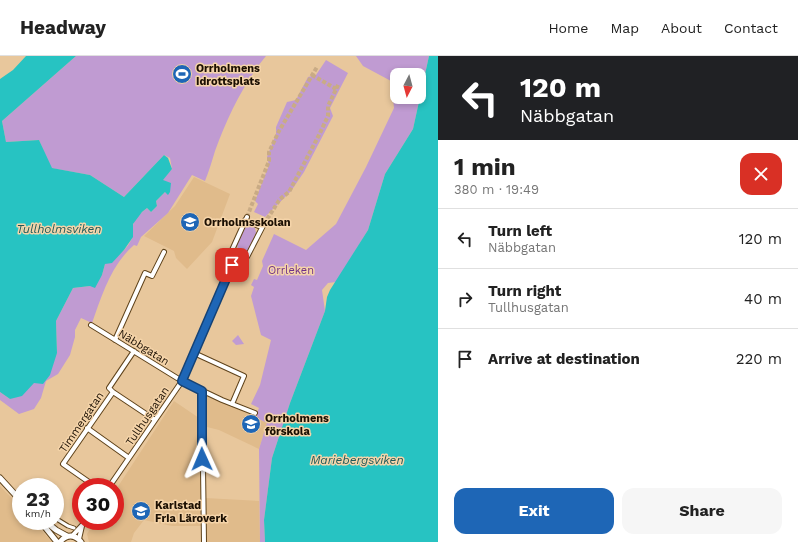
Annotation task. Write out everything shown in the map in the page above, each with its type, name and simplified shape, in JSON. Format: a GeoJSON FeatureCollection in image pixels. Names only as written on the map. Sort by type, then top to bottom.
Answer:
{"type":"FeatureCollection","features":[{"type":"Feature","properties":{"kind":"street"},"geometry":{"type":"LineString","coordinates":[[246,218],[262,225],[247,257],[237,253],[232,250],[246,218]]}},
{"type":"Feature","properties":{"kind":"street"},"geometry":{"type":"LineString","coordinates":[[115,340],[145,273],[152,276],[164,252]]}},
{"type":"Feature","properties":{"kind":"street","name":"Tullhusgatan"},"geometry":{"type":"LineString","coordinates":[[115,478],[182,381],[237,253]]}},
{"type":"Feature","properties":{"kind":"street","name":"Näbbgatan"},"geometry":{"type":"LineString","coordinates":[[91,325],[182,381],[255,414]]}},
{"type":"Feature","properties":{"kind":"street","name":"Timmergatan"},"geometry":{"type":"LineString","coordinates":[[83,478],[63,464],[113,392],[109,388],[134,351]]}},
{"type":"Feature","properties":{"kind":"street"},"geometry":{"type":"LineString","coordinates":[[194,353],[244,376],[232,404]]}},
{"type":"Feature","properties":{"kind":"street"},"geometry":{"type":"LineString","coordinates":[[202,391],[204,542]]}},
{"type":"Feature","properties":{"kind":"street"},"geometry":{"type":"LineString","coordinates":[[113,392],[155,420]]}},
{"type":"Feature","properties":{"kind":"street"},"geometry":{"type":"LineString","coordinates":[[87,428],[129,458]]}},
{"type":"Feature","properties":{"kind":"street"},"geometry":{"type":"LineString","coordinates":[[0,473],[12,486]]}},
{"type":"Feature","properties":{"kind":"street"},"geometry":{"type":"LineString","coordinates":[[0,478],[12,491]]}},
{"type":"Feature","properties":{"kind":"street"},"geometry":{"type":"LineString","coordinates":[[48,530],[57,542]]}},
{"type":"Feature","properties":{"kind":"street"},"geometry":{"type":"LineString","coordinates":[[49,530],[55,534],[60,542],[77,530]]}},
{"type":"Feature","properties":{"kind":"street"},"geometry":{"type":"LineString","coordinates":[[57,530],[80,540],[81,530]]}},
{"type":"Feature","properties":{"kind":"shaded area","name":"Orrholmsskolan"},"geometry":{"type":"Polygon","coordinates":[[[194,177],[230,194],[212,242],[187,269],[176,258],[174,251],[144,236],[175,206],[194,177]]]}},
{"type":"Feature","properties":{"kind":"shaded area"},"geometry":{"type":"Polygon","coordinates":[[[203,392],[267,423],[259,449],[219,430],[203,426],[203,392]]]}},
{"type":"Feature","properties":{"kind":"shaded area"},"geometry":{"type":"Polygon","coordinates":[[[174,401],[199,418],[203,521],[205,498],[259,501],[260,542],[203,542],[202,526],[172,526],[144,520],[134,533],[131,542],[89,542],[87,534],[89,530],[124,530],[124,478],[174,401]]]}},
{"type":"Feature","properties":{"kind":"shaded area"},"geometry":{"type":"Polygon","coordinates":[[[0,486],[12,499],[12,530],[41,530],[52,542],[0,542],[0,486]]]}},
{"type":"Feature","properties":{"kind":"green space"},"geometry":{"type":"Polygon","coordinates":[[[76,56],[266,56],[250,78],[230,114],[205,181],[192,175],[168,213],[141,237],[137,246],[134,245],[126,253],[113,271],[108,281],[92,323],[81,318],[75,330],[75,337],[70,355],[58,374],[46,381],[41,398],[34,409],[19,414],[0,400],[0,392],[10,399],[57,353],[56,321],[73,288],[90,286],[102,275],[105,264],[124,250],[133,236],[135,220],[147,208],[151,212],[157,206],[156,201],[165,192],[162,180],[172,169],[170,158],[164,155],[124,197],[90,175],[51,168],[39,140],[6,142],[2,121],[76,56]]]}},
{"type":"Feature","properties":{"kind":"green space"},"geometry":{"type":"Polygon","coordinates":[[[356,56],[429,56],[426,70],[426,68],[390,68],[390,80],[363,66],[356,56]]]}},
{"type":"Feature","properties":{"kind":"green space"},"geometry":{"type":"Polygon","coordinates":[[[326,60],[348,73],[330,108],[333,116],[304,172],[291,191],[265,217],[254,212],[258,204],[255,201],[269,165],[267,157],[276,134],[276,127],[287,102],[296,100],[308,77],[316,75],[326,60]]]}},
{"type":"Feature","properties":{"kind":"green space","name":"Orrleken"},"geometry":{"type":"Polygon","coordinates":[[[394,104],[418,104],[413,129],[385,174],[368,230],[336,282],[328,283],[322,290],[325,311],[290,403],[272,458],[264,520],[265,542],[260,542],[259,449],[267,423],[255,417],[259,408],[251,404],[260,385],[271,340],[261,335],[251,296],[254,287],[251,285],[254,279],[257,280],[263,266],[262,261],[274,234],[306,250],[336,224],[366,167],[394,108],[394,104]]]}},
{"type":"Feature","properties":{"kind":"green space"},"geometry":{"type":"Polygon","coordinates":[[[250,225],[255,228],[256,233],[248,250],[244,252],[238,249],[237,245],[245,228],[250,225]]]}},
{"type":"Feature","properties":{"kind":"green space"},"geometry":{"type":"Polygon","coordinates":[[[238,335],[244,344],[236,345],[232,341],[238,335]]]}},
{"type":"Feature","properties":{"kind":"water","name":"Tullholmsviken"},"geometry":{"type":"Polygon","coordinates":[[[26,56],[76,56],[2,121],[6,142],[39,140],[52,168],[90,175],[124,197],[164,155],[168,158],[172,169],[163,180],[171,183],[170,192],[168,195],[165,192],[156,201],[157,206],[151,212],[147,208],[142,212],[133,224],[133,237],[112,263],[105,264],[102,275],[95,288],[90,286],[73,288],[56,321],[57,353],[50,375],[43,384],[34,383],[22,396],[10,399],[0,392],[0,79],[13,70],[26,56]]]}},
{"type":"Feature","properties":{"kind":"water","name":"Mariebergsviken"},"geometry":{"type":"Polygon","coordinates":[[[429,56],[438,56],[438,542],[265,542],[264,520],[272,458],[290,403],[325,311],[327,297],[330,290],[368,230],[385,174],[413,129],[418,104],[426,104],[426,70],[429,56]]]}},
{"type":"Feature","properties":{"kind":"tunnel"},"geometry":{"type":"LineString","coordinates":[[247,217],[269,161],[269,152],[279,131],[317,67]]}},
{"type":"Feature","properties":{"kind":"tunnel"},"geometry":{"type":"LineString","coordinates":[[312,75],[336,89]]}},
{"type":"Feature","properties":{"kind":"tunnel"},"geometry":{"type":"LineString","coordinates":[[264,224],[280,199],[289,192],[328,116],[328,106],[339,83]]}},
{"type":"Feature","properties":{"kind":"place","name":"Orrholmens Idrottsplats"},"geometry":{"type":"Point","coordinates":[182,74]}},
{"type":"Feature","properties":{"kind":"place","name":"Orrholmsskolan"},"geometry":{"type":"Point","coordinates":[190,222]}},
{"type":"Feature","properties":{"kind":"place","name":"Orrholmens förskola"},"geometry":{"type":"Point","coordinates":[251,424]}},
{"type":"Feature","properties":{"kind":"place","name":"Karlstad Fria Läroverk"},"geometry":{"type":"Point","coordinates":[141,511]}},
{"type":"Feature","properties":{"kind":"route"},"geometry":{"type":"LineString","coordinates":[[202,459],[202,391],[182,381],[232,265]]}}]}
